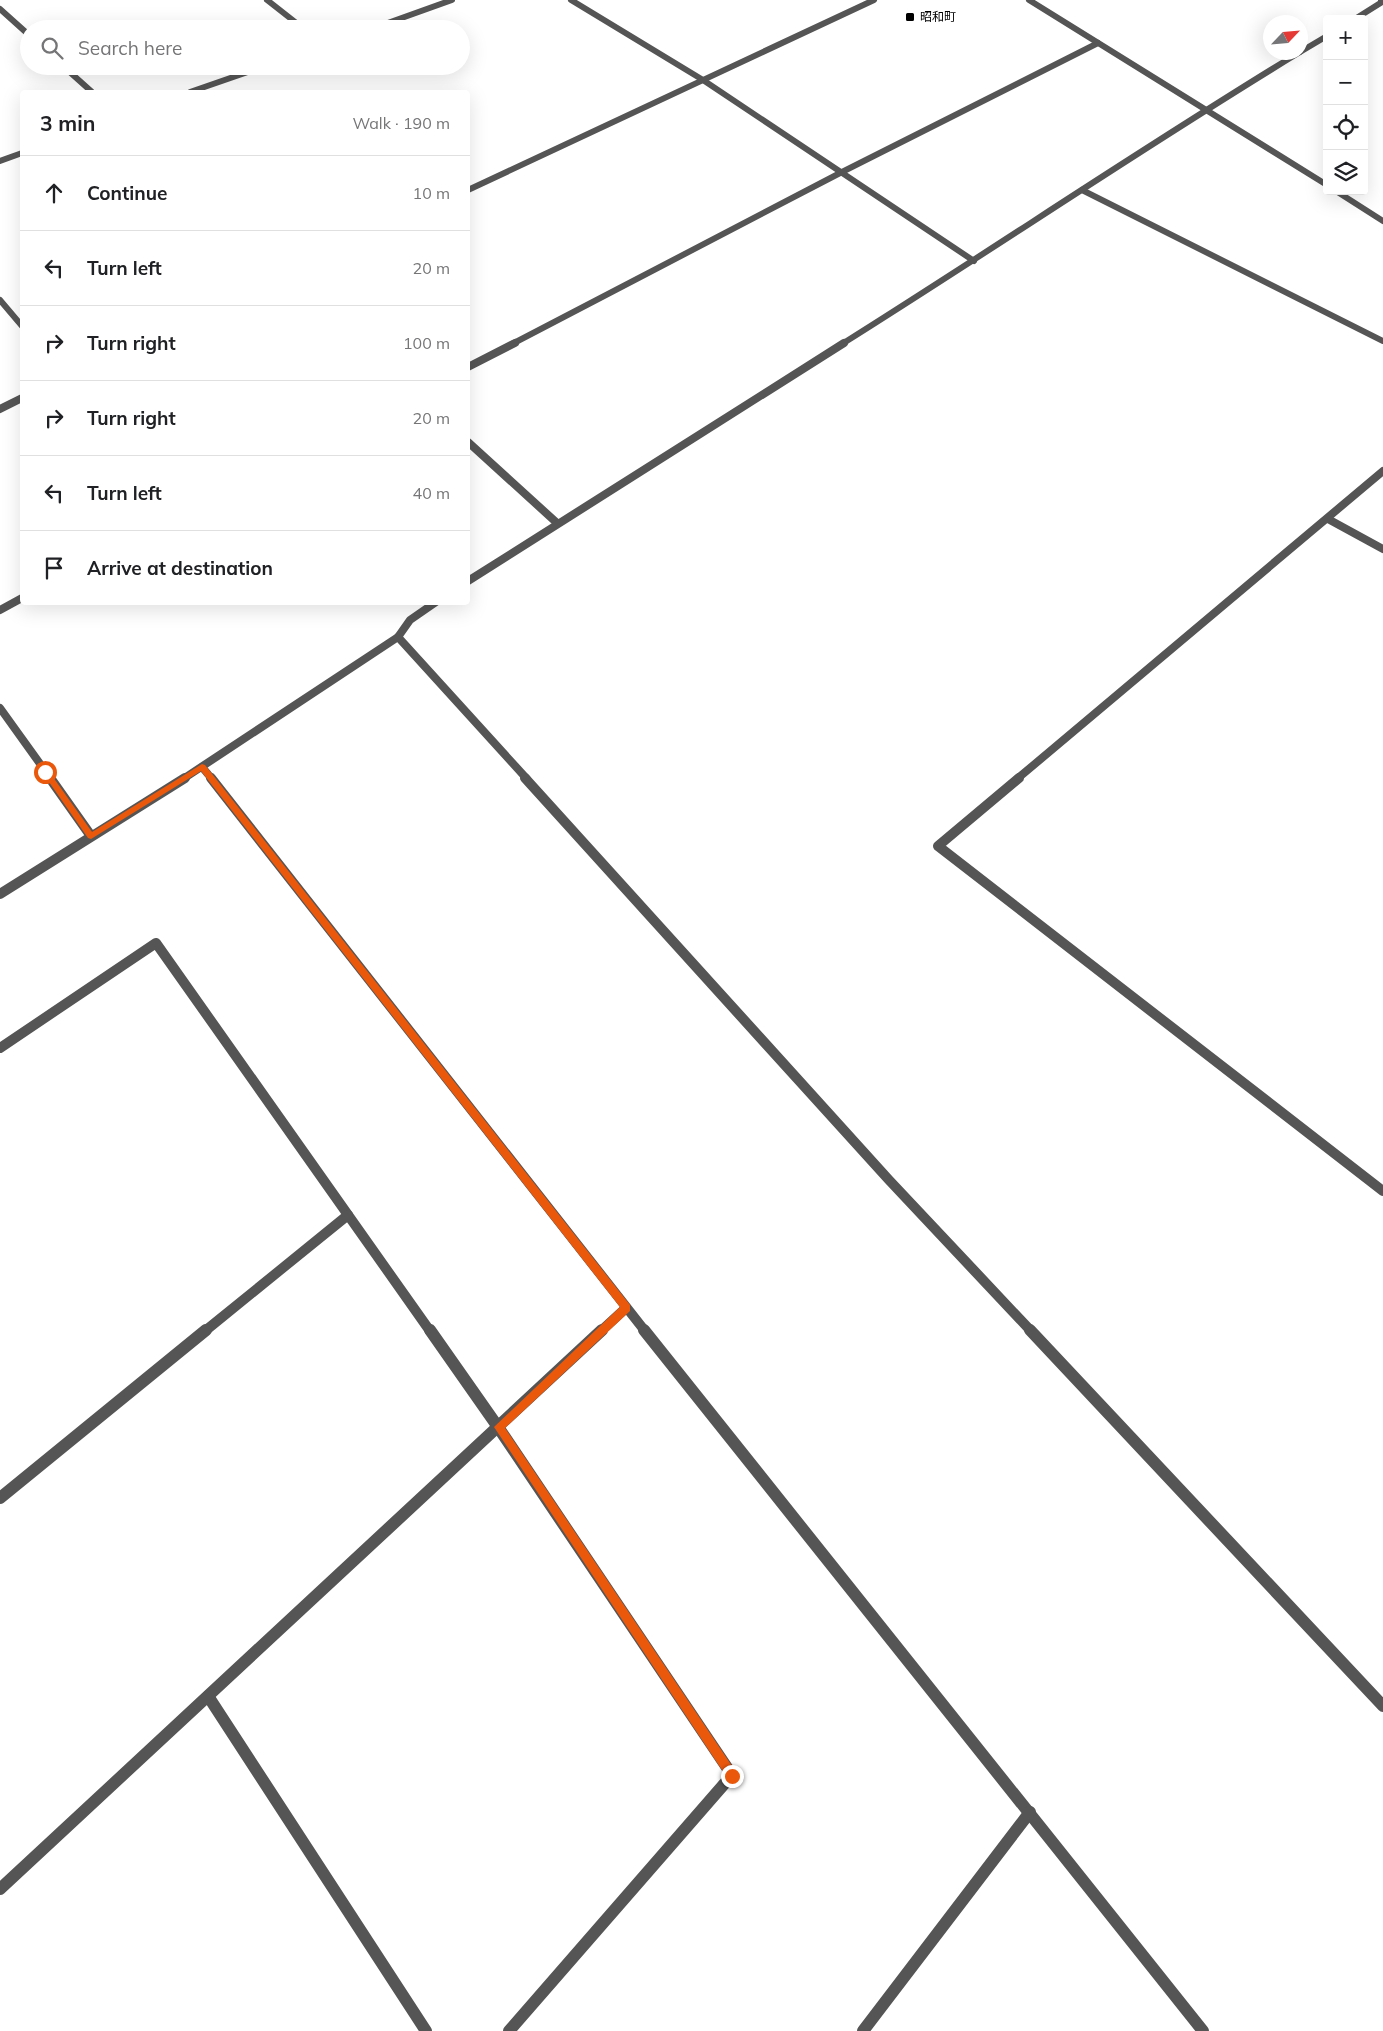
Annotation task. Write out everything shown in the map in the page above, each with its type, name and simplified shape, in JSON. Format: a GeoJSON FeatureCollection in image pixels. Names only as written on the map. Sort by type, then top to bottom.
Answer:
{"type":"FeatureCollection","features":[{"type":"Feature","properties":{"kind":"street"},"geometry":{"type":"LineString","coordinates":[[267,0],[293,20]]}},
{"type":"Feature","properties":{"kind":"street"},"geometry":{"type":"LineString","coordinates":[[395,20],[452,0]]}},
{"type":"Feature","properties":{"kind":"street"},"geometry":{"type":"LineString","coordinates":[[571,0],[703,80],[974,261]]}},
{"type":"Feature","properties":{"kind":"street"},"geometry":{"type":"LineString","coordinates":[[470,189],[874,0]]}},
{"type":"Feature","properties":{"kind":"street"},"geometry":{"type":"LineString","coordinates":[[1029,0],[1323,183]]}},
{"type":"Feature","properties":{"kind":"street"},"geometry":{"type":"LineString","coordinates":[[1361,15],[1382,2],[1381,0]]}},
{"type":"Feature","properties":{"kind":"street"},"geometry":{"type":"LineString","coordinates":[[0,9],[20,27]]}},
{"type":"Feature","properties":{"kind":"street"},"geometry":{"type":"LineString","coordinates":[[1308,47],[1323,38]]}},
{"type":"Feature","properties":{"kind":"street"},"geometry":{"type":"LineString","coordinates":[[470,365],[842,172],[1098,43]]}},
{"type":"Feature","properties":{"kind":"street"},"geometry":{"type":"LineString","coordinates":[[470,580],[557,522],[974,261],[1206,109],[1287,60]]}},
{"type":"Feature","properties":{"kind":"street"},"geometry":{"type":"LineString","coordinates":[[73,75],[90,90]]}},
{"type":"Feature","properties":{"kind":"street"},"geometry":{"type":"LineString","coordinates":[[196,90],[238,75]]}},
{"type":"Feature","properties":{"kind":"street"},"geometry":{"type":"LineString","coordinates":[[0,161],[20,154]]}},
{"type":"Feature","properties":{"kind":"street"},"geometry":{"type":"LineString","coordinates":[[1082,190],[1383,340]]}},
{"type":"Feature","properties":{"kind":"street"},"geometry":{"type":"LineString","coordinates":[[1342,195],[1383,221]]}},
{"type":"Feature","properties":{"kind":"street"},"geometry":{"type":"LineString","coordinates":[[0,300],[20,324]]}},
{"type":"Feature","properties":{"kind":"street"},"geometry":{"type":"LineString","coordinates":[[0,409],[20,399]]}},
{"type":"Feature","properties":{"kind":"street"},"geometry":{"type":"LineString","coordinates":[[470,444],[557,522]]}},
{"type":"Feature","properties":{"kind":"street"},"geometry":{"type":"LineString","coordinates":[[1383,471],[938,846],[1383,1191]]}},
{"type":"Feature","properties":{"kind":"street"},"geometry":{"type":"LineString","coordinates":[[1328,519],[1383,550]]}},
{"type":"Feature","properties":{"kind":"street"},"geometry":{"type":"LineString","coordinates":[[0,610],[20,599]]}},
{"type":"Feature","properties":{"kind":"street"},"geometry":{"type":"LineString","coordinates":[[0,894],[202,767],[398,637],[410,620],[432,605]]}},
{"type":"Feature","properties":{"kind":"street"},"geometry":{"type":"LineString","coordinates":[[398,637],[889,1180],[1383,1706]]}},
{"type":"Feature","properties":{"kind":"street"},"geometry":{"type":"LineString","coordinates":[[0,708],[91,836]]}},
{"type":"Feature","properties":{"kind":"street"},"geometry":{"type":"LineString","coordinates":[[202,767],[626,1308],[1203,2031]]}},
{"type":"Feature","properties":{"kind":"street"},"geometry":{"type":"LineString","coordinates":[[0,1048],[156,943],[498,1427],[732,1776],[509,2031]]}},
{"type":"Feature","properties":{"kind":"street"},"geometry":{"type":"LineString","coordinates":[[0,1498],[348,1215]]}},
{"type":"Feature","properties":{"kind":"street"},"geometry":{"type":"LineString","coordinates":[[0,1889],[626,1308]]}},
{"type":"Feature","properties":{"kind":"street"},"geometry":{"type":"LineString","coordinates":[[208,1696],[426,2031]]}},
{"type":"Feature","properties":{"kind":"street"},"geometry":{"type":"LineString","coordinates":[[863,2031],[1030,1812]]}},
{"type":"Feature","properties":{"kind":"place","name":"昭和町"},"geometry":{"type":"Point","coordinates":[910,17]}},
{"type":"Feature","properties":{"kind":"route"},"geometry":{"type":"LineString","coordinates":[[45,772],[91,836],[202,767],[626,1308],[498,1427],[732,1776]]}}]}
